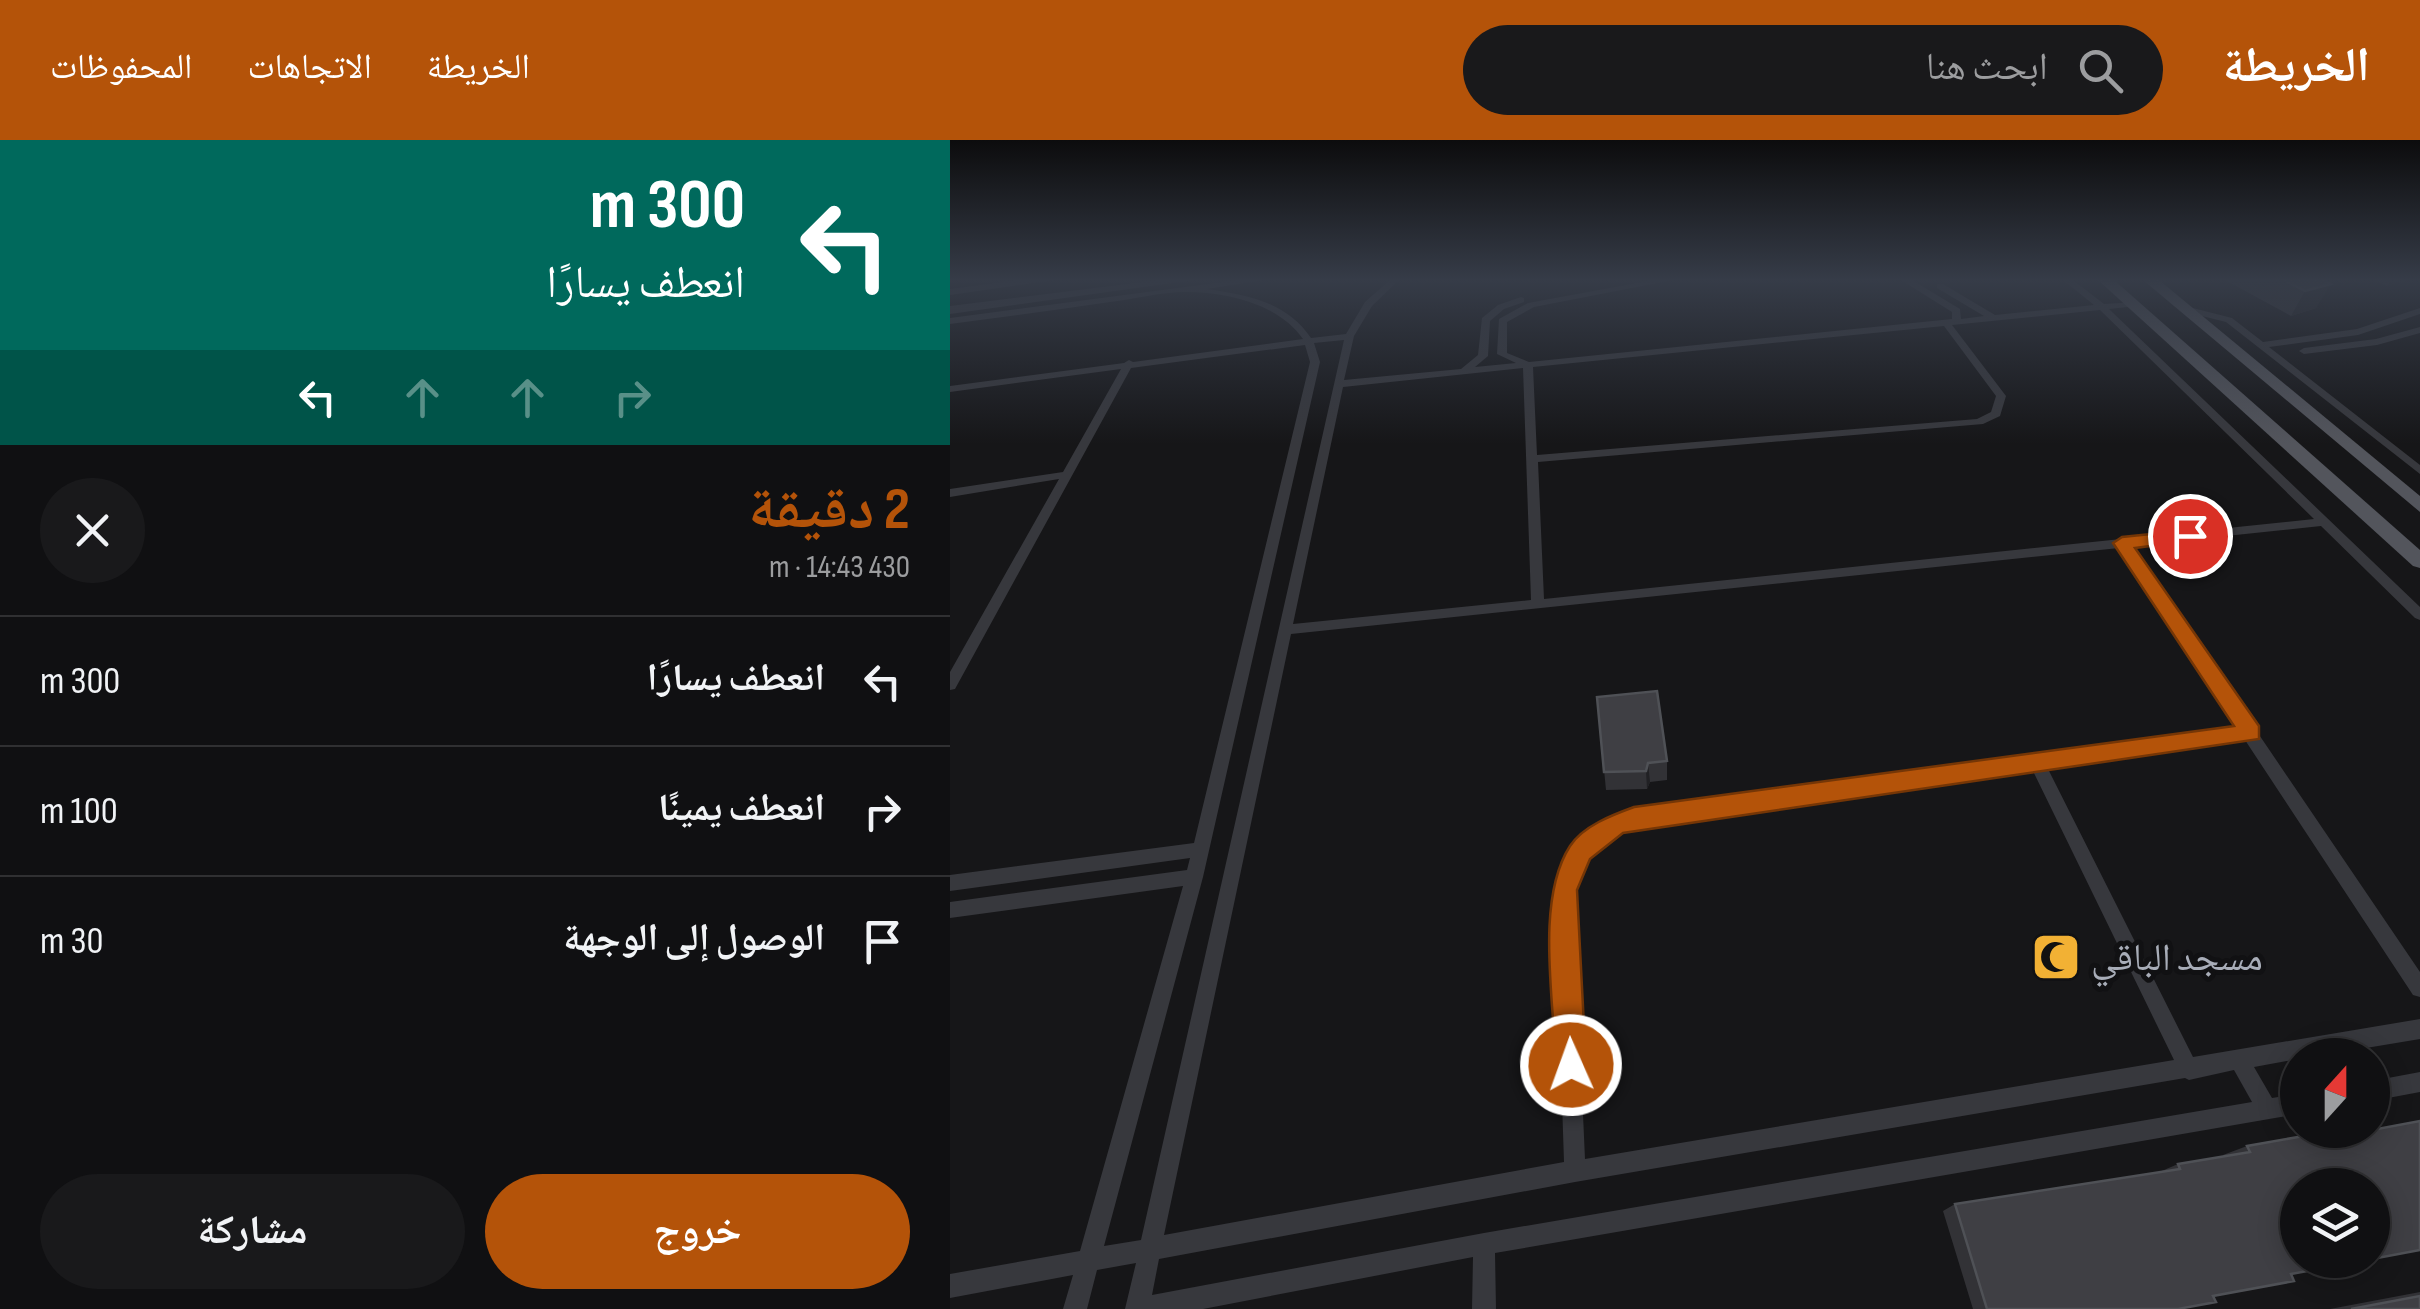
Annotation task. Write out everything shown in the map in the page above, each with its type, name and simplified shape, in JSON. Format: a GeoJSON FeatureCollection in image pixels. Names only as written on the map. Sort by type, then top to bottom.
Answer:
{"type":"FeatureCollection","features":[{"type":"Feature","properties":{"kind":"main road"},"geometry":{"type":"LineString","coordinates":[[2168,335],[2420,561]]}},
{"type":"Feature","properties":{"kind":"main road"},"geometry":{"type":"LineString","coordinates":[[2214,335],[2420,506]]}},
{"type":"Feature","properties":{"kind":"main road"},"geometry":{"type":"LineString","coordinates":[[2273,383],[2305,380]]}},
{"type":"Feature","properties":{"kind":"street"},"geometry":{"type":"LineString","coordinates":[[1075,1309],[1201,849],[1316,362],[1305,335]]}},
{"type":"Feature","properties":{"kind":"street"},"geometry":{"type":"LineString","coordinates":[[1464,371],[1483,356],[1484,335]]}},
{"type":"Feature","properties":{"kind":"street"},"geometry":{"type":"LineString","coordinates":[[1501,335],[1502,354],[1528,365]]}},
{"type":"Feature","properties":{"kind":"street"},"geometry":{"type":"LineString","coordinates":[[1339,384],[1838,335]]}},
{"type":"Feature","properties":{"kind":"street"},"geometry":{"type":"LineString","coordinates":[[1534,459],[1989,418],[2000,409],[2002,396],[1954,335]]}},
{"type":"Feature","properties":{"kind":"street"},"geometry":{"type":"LineString","coordinates":[[2131,335],[2420,615]]}},
{"type":"Feature","properties":{"kind":"street"},"geometry":{"type":"LineString","coordinates":[[2248,335],[2420,471]]}},
{"type":"Feature","properties":{"kind":"street"},"geometry":{"type":"LineString","coordinates":[[2261,344],[2339,335]]}},
{"type":"Feature","properties":{"kind":"street"},"geometry":{"type":"LineString","coordinates":[[2345,335],[2362,344]]}},
{"type":"Feature","properties":{"kind":"street"},"geometry":{"type":"LineString","coordinates":[[2394,335],[2399,337]]}},
{"type":"Feature","properties":{"kind":"street"},"geometry":{"type":"LineString","coordinates":[[2275,354],[2406,335]]}},
{"type":"Feature","properties":{"kind":"street"},"geometry":{"type":"LineString","coordinates":[[950,389],[1349,336],[1138,1309],[1484,1244],[2280,1107]]}},
{"type":"Feature","properties":{"kind":"street"},"geometry":{"type":"LineString","coordinates":[[950,685],[1129,363]]}},
{"type":"Feature","properties":{"kind":"street"},"geometry":{"type":"LineString","coordinates":[[1528,365],[1538,604]]}},
{"type":"Feature","properties":{"kind":"street"},"geometry":{"type":"LineString","coordinates":[[950,493],[1064,475]]}},
{"type":"Feature","properties":{"kind":"street"},"geometry":{"type":"LineString","coordinates":[[1286,630],[2326,522]]}},
{"type":"Feature","properties":{"kind":"street"},"geometry":{"type":"LineString","coordinates":[[2122,543],[2420,988]]}},
{"type":"Feature","properties":{"kind":"street"},"geometry":{"type":"LineString","coordinates":[[1266,570],[1299,567]]}},
{"type":"Feature","properties":{"kind":"street"},"geometry":{"type":"LineString","coordinates":[[1575,1170],[1564,890],[1580,851],[1596,836],[1634,818],[2250,733]]}},
{"type":"Feature","properties":{"kind":"street"},"geometry":{"type":"LineString","coordinates":[[2037,762],[2189,1070]]}},
{"type":"Feature","properties":{"kind":"street"},"geometry":{"type":"LineString","coordinates":[[950,883],[1201,849]]}},
{"type":"Feature","properties":{"kind":"street"},"geometry":{"type":"LineString","coordinates":[[950,910],[1194,876]]}},
{"type":"Feature","properties":{"kind":"street"},"geometry":{"type":"LineString","coordinates":[[950,1286],[1575,1170],[2420,1029]]}},
{"type":"Feature","properties":{"kind":"street"},"geometry":{"type":"LineString","coordinates":[[2240,1061],[2267,1109]]}},
{"type":"Feature","properties":{"kind":"street"},"geometry":{"type":"LineString","coordinates":[[2390,1087],[2420,1082]]}},
{"type":"Feature","properties":{"kind":"street"},"geometry":{"type":"LineString","coordinates":[[1484,1244],[1484,1309]]}},
{"type":"Feature","properties":{"kind":"building"},"geometry":{"type":"Polygon","coordinates":[[[1657,691],[1667,761],[1648,763],[1646,771],[1604,772],[1597,697],[1657,691]]]}},
{"type":"Feature","properties":{"kind":"building"},"geometry":{"type":"Polygon","coordinates":[[[2420,1121],[2420,1250],[2390,1256],[2390,1168],[2280,1168],[2280,1278],[2294,1281],[2213,1296],[2216,1302],[2178,1309],[1987,1309],[1955,1204],[2180,1169],[2178,1164],[2250,1152],[2247,1146],[2280,1140],[2280,1148],[2390,1148],[2390,1127],[2420,1121]]]}},
{"type":"Feature","properties":{"kind":"building"},"geometry":{"type":"Polygon","coordinates":[[[2420,1296],[2420,1309],[2351,1309],[2420,1296]]]}},
{"type":"Feature","properties":{"kind":"place","name":"مسجد الباقي"},"geometry":{"type":"Point","coordinates":[2056,957]}},
{"type":"Feature","properties":{"kind":"route"},"geometry":{"type":"LineString","coordinates":[[1571,1065],[1564,890],[1580,851],[1614,825],[1634,818],[2250,733],[2122,543],[2190,536]]}}]}
